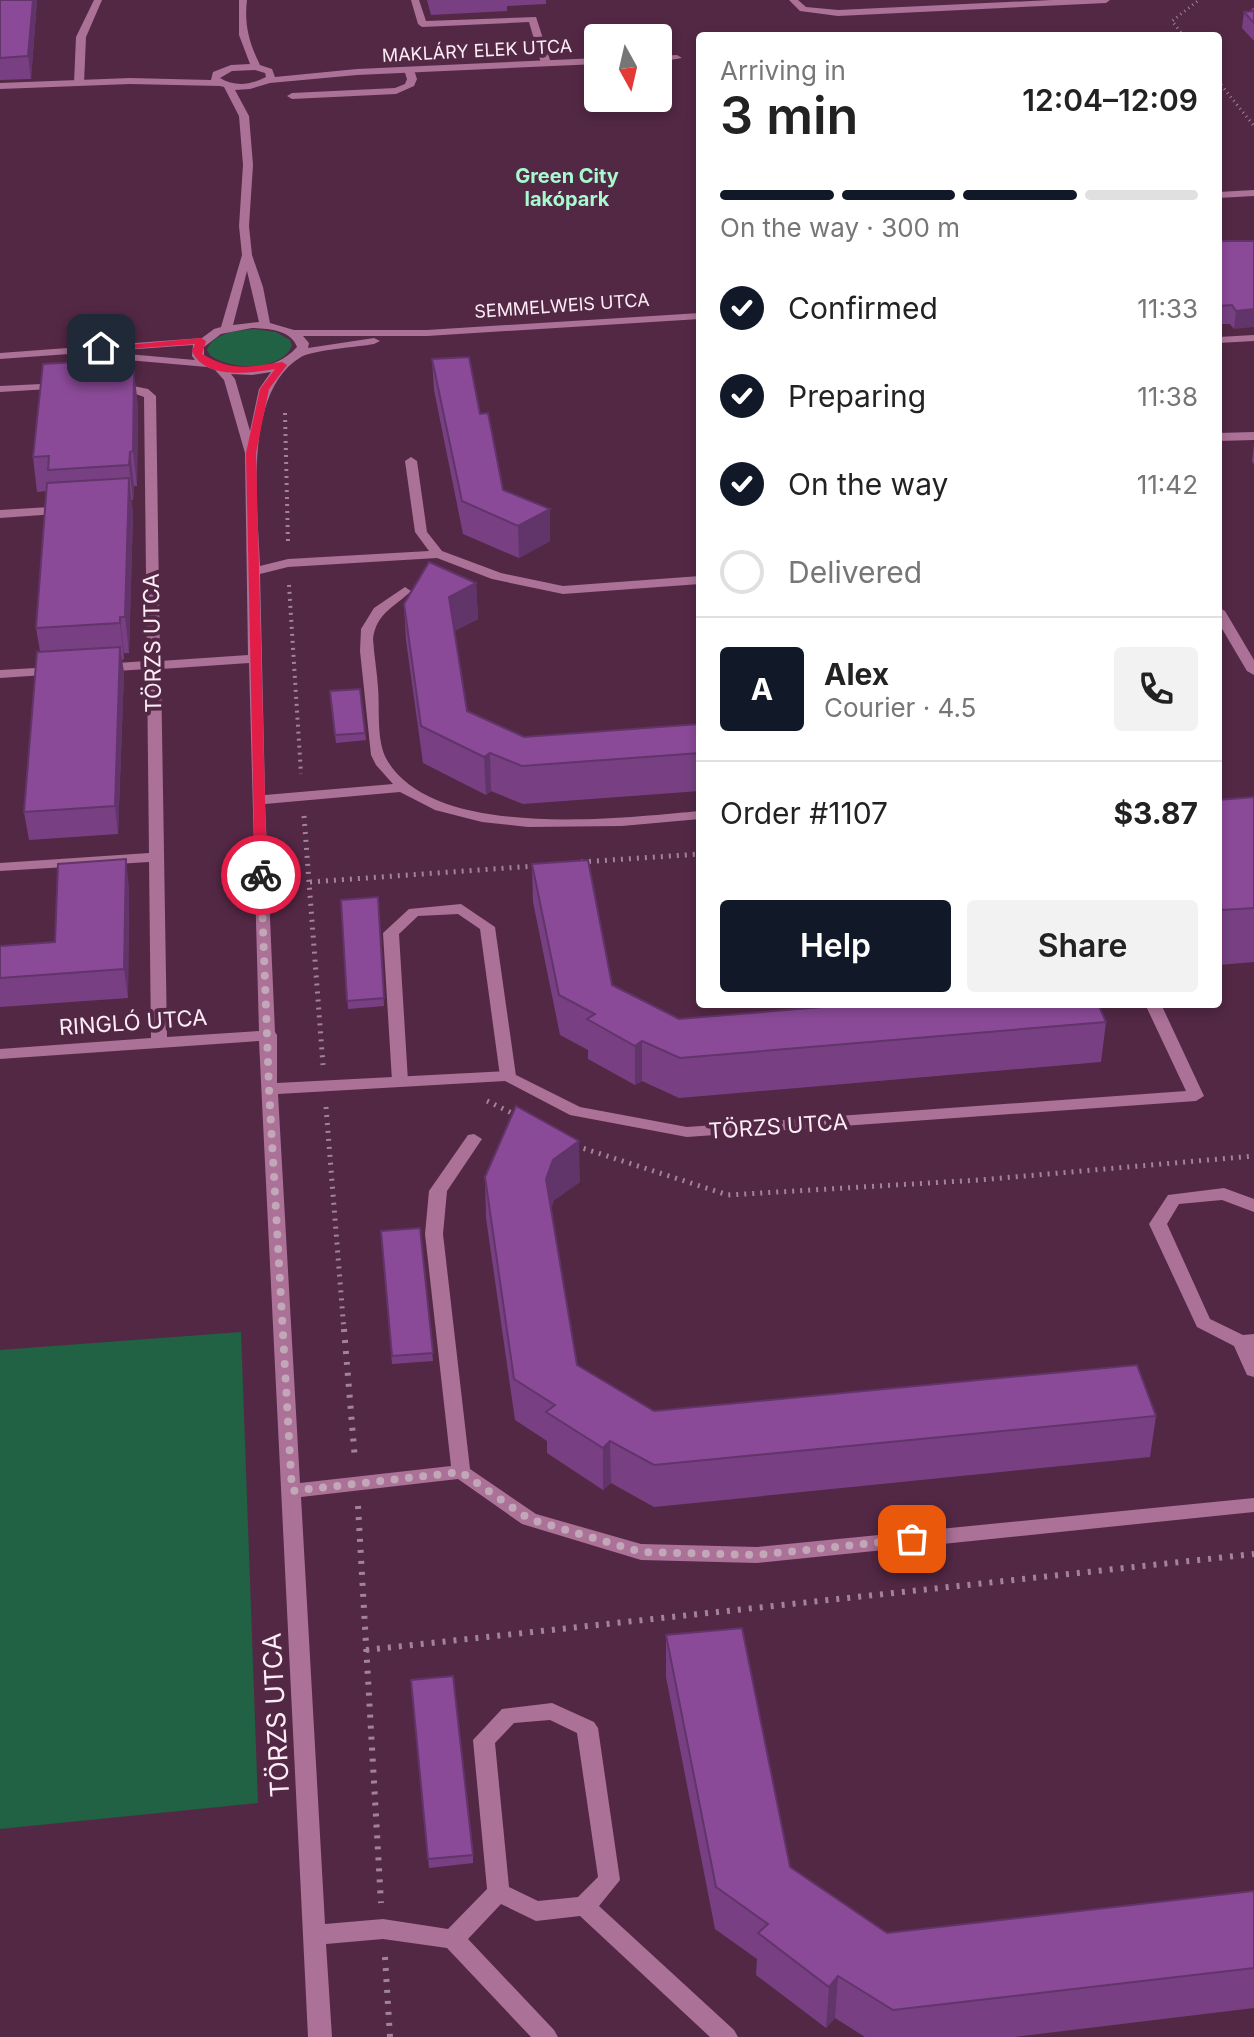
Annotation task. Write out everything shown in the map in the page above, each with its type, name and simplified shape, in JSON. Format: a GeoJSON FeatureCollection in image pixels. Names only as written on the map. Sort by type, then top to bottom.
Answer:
{"type":"FeatureCollection","features":[{"type":"Feature","properties":{"kind":"street"},"geometry":{"type":"LineString","coordinates":[[79,83],[81,37],[98,0]]}},
{"type":"Feature","properties":{"kind":"street"},"geometry":{"type":"LineString","coordinates":[[232,0],[239,17]]}},
{"type":"Feature","properties":{"kind":"street"},"geometry":{"type":"LineString","coordinates":[[243,0],[235,53],[215,76],[249,106]]}},
{"type":"Feature","properties":{"kind":"street"},"geometry":{"type":"LineString","coordinates":[[415,0],[422,24],[533,19],[546,63]]}},
{"type":"Feature","properties":{"kind":"street"},"geometry":{"type":"LineString","coordinates":[[793,0],[797,7],[813,12],[1106,0]]}},
{"type":"Feature","properties":{"kind":"street"},"geometry":{"type":"LineString","coordinates":[[906,0],[913,10]]}},
{"type":"Feature","properties":{"kind":"street"},"geometry":{"type":"LineString","coordinates":[[235,53],[263,75]]}},
{"type":"Feature","properties":{"kind":"street"},"geometry":{"type":"LineString","coordinates":[[235,53],[263,75]]}},
{"type":"Feature","properties":{"kind":"street"},"geometry":{"type":"LineString","coordinates":[[672,58],[677,58]]}},
{"type":"Feature","properties":{"kind":"street","name":"MAKLÁRY ELEK UTCA"},"geometry":{"type":"LineString","coordinates":[[263,75],[584,62]]}},
{"type":"Feature","properties":{"kind":"street"},"geometry":{"type":"LineString","coordinates":[[292,96],[396,91],[409,86],[412,79],[409,70]]}},
{"type":"Feature","properties":{"kind":"street"},"geometry":{"type":"LineString","coordinates":[[130,81],[220,71]]}},
{"type":"Feature","properties":{"kind":"street"},"geometry":{"type":"LineString","coordinates":[[0,86],[130,81],[224,84],[263,75]]}},
{"type":"Feature","properties":{"kind":"street"},"geometry":{"type":"LineString","coordinates":[[263,75],[249,106],[244,226],[247,255],[258,287],[265,326]]}},
{"type":"Feature","properties":{"kind":"street"},"geometry":{"type":"LineString","coordinates":[[1222,195],[1254,193]]}},
{"type":"Feature","properties":{"kind":"street"},"geometry":{"type":"LineString","coordinates":[[39,355],[201,341],[226,329],[247,255]]}},
{"type":"Feature","properties":{"kind":"street","name":"SEMMELWEIS UTCA"},"geometry":{"type":"LineString","coordinates":[[226,329],[265,326],[294,333],[427,333],[696,316]]}},
{"type":"Feature","properties":{"kind":"street"},"geometry":{"type":"LineString","coordinates":[[0,356],[149,357],[244,371],[282,365],[300,353],[303,343],[294,333]]}},
{"type":"Feature","properties":{"kind":"street","name":"SEMMELWEIS UTCA"},"geometry":{"type":"LineString","coordinates":[[300,353],[427,333]]}},
{"type":"Feature","properties":{"kind":"street"},"geometry":{"type":"LineString","coordinates":[[1222,340],[1254,338]]}},
{"type":"Feature","properties":{"kind":"street","name":"TÖRZS UTCA"},"geometry":{"type":"LineString","coordinates":[[201,341],[197,351],[229,379],[251,453]]}},
{"type":"Feature","properties":{"kind":"street","name":"TÖRZS UTCA"},"geometry":{"type":"LineString","coordinates":[[282,365],[265,389],[251,453],[258,800],[269,1089],[320,2037]]}},
{"type":"Feature","properties":{"kind":"street","name":"TÖRZS UTCA"},"geometry":{"type":"LineString","coordinates":[[103,384],[135,387],[150,396],[142,505],[153,665],[159,1043]]}},
{"type":"Feature","properties":{"kind":"street"},"geometry":{"type":"LineString","coordinates":[[0,389],[74,386]]}},
{"type":"Feature","properties":{"kind":"street"},"geometry":{"type":"LineString","coordinates":[[1222,437],[1254,436]]}},
{"type":"Feature","properties":{"kind":"street"},"geometry":{"type":"LineString","coordinates":[[411,461],[421,532],[438,554]]}},
{"type":"Feature","properties":{"kind":"street"},"geometry":{"type":"LineString","coordinates":[[0,514],[75,509]]}},
{"type":"Feature","properties":{"kind":"street"},"geometry":{"type":"LineString","coordinates":[[253,572],[288,563],[438,554],[497,576],[563,590],[696,580]]}},
{"type":"Feature","properties":{"kind":"street"},"geometry":{"type":"LineString","coordinates":[[405,591],[376,609],[365,634],[380,760],[403,787],[454,812],[519,824],[610,823],[696,815]]}},
{"type":"Feature","properties":{"kind":"street"},"geometry":{"type":"LineString","coordinates":[[1222,618],[1254,671]]}},
{"type":"Feature","properties":{"kind":"street"},"geometry":{"type":"LineString","coordinates":[[92,669],[256,659]]}},
{"type":"Feature","properties":{"kind":"street"},"geometry":{"type":"LineString","coordinates":[[0,674],[76,670]]}},
{"type":"Feature","properties":{"kind":"street"},"geometry":{"type":"LineString","coordinates":[[258,800],[403,787]]}},
{"type":"Feature","properties":{"kind":"street"},"geometry":{"type":"LineString","coordinates":[[0,867],[157,857]]}},
{"type":"Feature","properties":{"kind":"street"},"geometry":{"type":"LineString","coordinates":[[400,1081],[391,933],[414,912],[461,909],[487,927],[508,1076]]}},
{"type":"Feature","properties":{"kind":"street","name":"TÖRZS UTCA"},"geometry":{"type":"LineString","coordinates":[[269,1089],[508,1076],[576,1111],[687,1132],[1196,1096],[1155,1008]]}},
{"type":"Feature","properties":{"kind":"street","name":"RINGLÓ UTCA"},"geometry":{"type":"LineString","coordinates":[[0,1054],[269,1035]]}},
{"type":"Feature","properties":{"kind":"street"},"geometry":{"type":"LineString","coordinates":[[461,1472],[434,1234],[438,1191],[474,1139]]}},
{"type":"Feature","properties":{"kind":"street"},"geometry":{"type":"LineString","coordinates":[[1254,1206],[1224,1194],[1174,1199],[1158,1224],[1203,1323],[1248,1341],[1254,1370]]}},
{"type":"Feature","properties":{"kind":"street"},"geometry":{"type":"LineString","coordinates":[[292,1491],[461,1472],[529,1519],[641,1552],[757,1555],[1254,1505]]}},
{"type":"Feature","properties":{"kind":"street"},"geometry":{"type":"LineString","coordinates":[[453,1939],[498,1892],[484,1740],[509,1715],[552,1711],[587,1728],[609,1880],[584,1906],[536,1911],[498,1892]]}},
{"type":"Feature","properties":{"kind":"street"},"geometry":{"type":"LineString","coordinates":[[584,1906],[726,2037]]}},
{"type":"Feature","properties":{"kind":"street"},"geometry":{"type":"LineString","coordinates":[[315,1935],[383,1929],[453,1939],[546,2037]]}},
{"type":"Feature","properties":{"kind":"path"},"geometry":{"type":"LineString","coordinates":[[1181,32],[1172,21],[1199,0]]}},
{"type":"Feature","properties":{"kind":"path"},"geometry":{"type":"LineString","coordinates":[[1222,86],[1254,126]]}},
{"type":"Feature","properties":{"kind":"path"},"geometry":{"type":"LineString","coordinates":[[285,404],[288,563],[302,796],[356,1485],[390,2037]]}},
{"type":"Feature","properties":{"kind":"path"},"geometry":{"type":"LineString","coordinates":[[575,863],[696,854]]}},
{"type":"Feature","properties":{"kind":"path"},"geometry":{"type":"LineString","coordinates":[[310,882],[544,865]]}},
{"type":"Feature","properties":{"kind":"path"},"geometry":{"type":"LineString","coordinates":[[477,1095],[530,1123]]}},
{"type":"Feature","properties":{"kind":"path"},"geometry":{"type":"LineString","coordinates":[[326,1106],[341,1104]]}},
{"type":"Feature","properties":{"kind":"path"},"geometry":{"type":"LineString","coordinates":[[570,1143],[728,1195],[979,1180],[1254,1156]]}},
{"type":"Feature","properties":{"kind":"path"},"geometry":{"type":"LineString","coordinates":[[366,1650],[1254,1554]]}},
{"type":"Feature","properties":{"kind":"green space"},"geometry":{"type":"Polygon","coordinates":[[[254,329],[276,332],[290,340],[292,345],[287,354],[267,364],[242,366],[219,360],[207,350],[220,336],[254,329]]]}},
{"type":"Feature","properties":{"kind":"green space"},"geometry":{"type":"Polygon","coordinates":[[[241,1332],[258,1803],[0,1829],[0,1350],[241,1332]]]}},
{"type":"Feature","properties":{"kind":"building"},"geometry":{"type":"Polygon","coordinates":[[[0,0],[33,0],[28,56],[0,58],[0,0]]]}},
{"type":"Feature","properties":{"kind":"building"},"geometry":{"type":"Polygon","coordinates":[[[1254,11],[1254,23],[1244,12],[1254,11]]]}},
{"type":"Feature","properties":{"kind":"building"},"geometry":{"type":"Polygon","coordinates":[[[1222,241],[1254,241],[1254,309],[1236,311],[1232,305],[1222,306],[1222,241]]]}},
{"type":"Feature","properties":{"kind":"building"},"geometry":{"type":"Polygon","coordinates":[[[469,357],[480,414],[488,413],[503,490],[550,509],[518,526],[462,501],[432,359],[469,357]]]}},
{"type":"Feature","properties":{"kind":"building"},"geometry":{"type":"Polygon","coordinates":[[[93,361],[134,371],[133,451],[130,452],[129,465],[48,470],[49,456],[33,457],[43,364],[93,361]]]}},
{"type":"Feature","properties":{"kind":"building"},"geometry":{"type":"Polygon","coordinates":[[[129,478],[125,617],[120,617],[120,623],[36,628],[47,483],[129,478]]]}},
{"type":"Feature","properties":{"kind":"building"},"geometry":{"type":"Polygon","coordinates":[[[429,562],[476,583],[449,597],[467,711],[524,737],[696,724],[696,753],[522,766],[490,753],[484,757],[421,726],[404,604],[429,562]]]}},
{"type":"Feature","properties":{"kind":"building"},"geometry":{"type":"Polygon","coordinates":[[[120,647],[115,806],[24,812],[37,652],[120,647]]]}},
{"type":"Feature","properties":{"kind":"building"},"geometry":{"type":"Polygon","coordinates":[[[360,689],[365,733],[335,735],[330,691],[360,689]]]}},
{"type":"Feature","properties":{"kind":"building"},"geometry":{"type":"Polygon","coordinates":[[[1254,797],[1254,908],[1222,910],[1222,800],[1254,797]]]}},
{"type":"Feature","properties":{"kind":"building"},"geometry":{"type":"Polygon","coordinates":[[[126,859],[124,969],[0,978],[0,946],[55,942],[58,864],[126,859]]]}},
{"type":"Feature","properties":{"kind":"building"},"geometry":{"type":"Polygon","coordinates":[[[588,860],[612,985],[679,1019],[810,1008],[1100,1008],[1106,1022],[680,1058],[642,1041],[635,1046],[587,1019],[595,1014],[559,995],[532,864],[588,860]]]}},
{"type":"Feature","properties":{"kind":"building"},"geometry":{"type":"Polygon","coordinates":[[[378,897],[384,998],[347,1001],[341,900],[378,897]]]}},
{"type":"Feature","properties":{"kind":"building"},"geometry":{"type":"Polygon","coordinates":[[[516,1106],[579,1141],[553,1160],[546,1179],[577,1365],[654,1411],[1137,1365],[1156,1416],[654,1465],[610,1441],[603,1448],[546,1412],[555,1405],[514,1379],[485,1177],[516,1106]]]}},
{"type":"Feature","properties":{"kind":"building"},"geometry":{"type":"Polygon","coordinates":[[[420,1228],[433,1353],[392,1356],[381,1231],[420,1228]]]}},
{"type":"Feature","properties":{"kind":"building"},"geometry":{"type":"Polygon","coordinates":[[[742,1628],[790,1867],[887,1933],[1254,1891],[1254,1968],[893,2010],[838,1976],[829,1987],[758,1933],[768,1924],[716,1887],[666,1635],[742,1628]]]}},
{"type":"Feature","properties":{"kind":"building"},"geometry":{"type":"Polygon","coordinates":[[[453,1676],[473,1855],[428,1859],[411,1680],[453,1676]]]}},
{"type":"Feature","properties":{"kind":"way so far"},"geometry":{"type":"LineString","coordinates":[[261,875],[269,1089],[292,1491],[461,1472],[529,1519],[641,1552],[757,1555],[912,1539]]}},
{"type":"Feature","properties":{"kind":"district","name":"Green City lakópark"},"geometry":{"type":"Point","coordinates":[567,188]}},
{"type":"Feature","properties":{"kind":"route"},"geometry":{"type":"LineString","coordinates":[[101,348],[201,341],[198,356],[219,368],[244,371],[282,365],[272,376],[260,403],[251,453],[261,875]]}}]}
